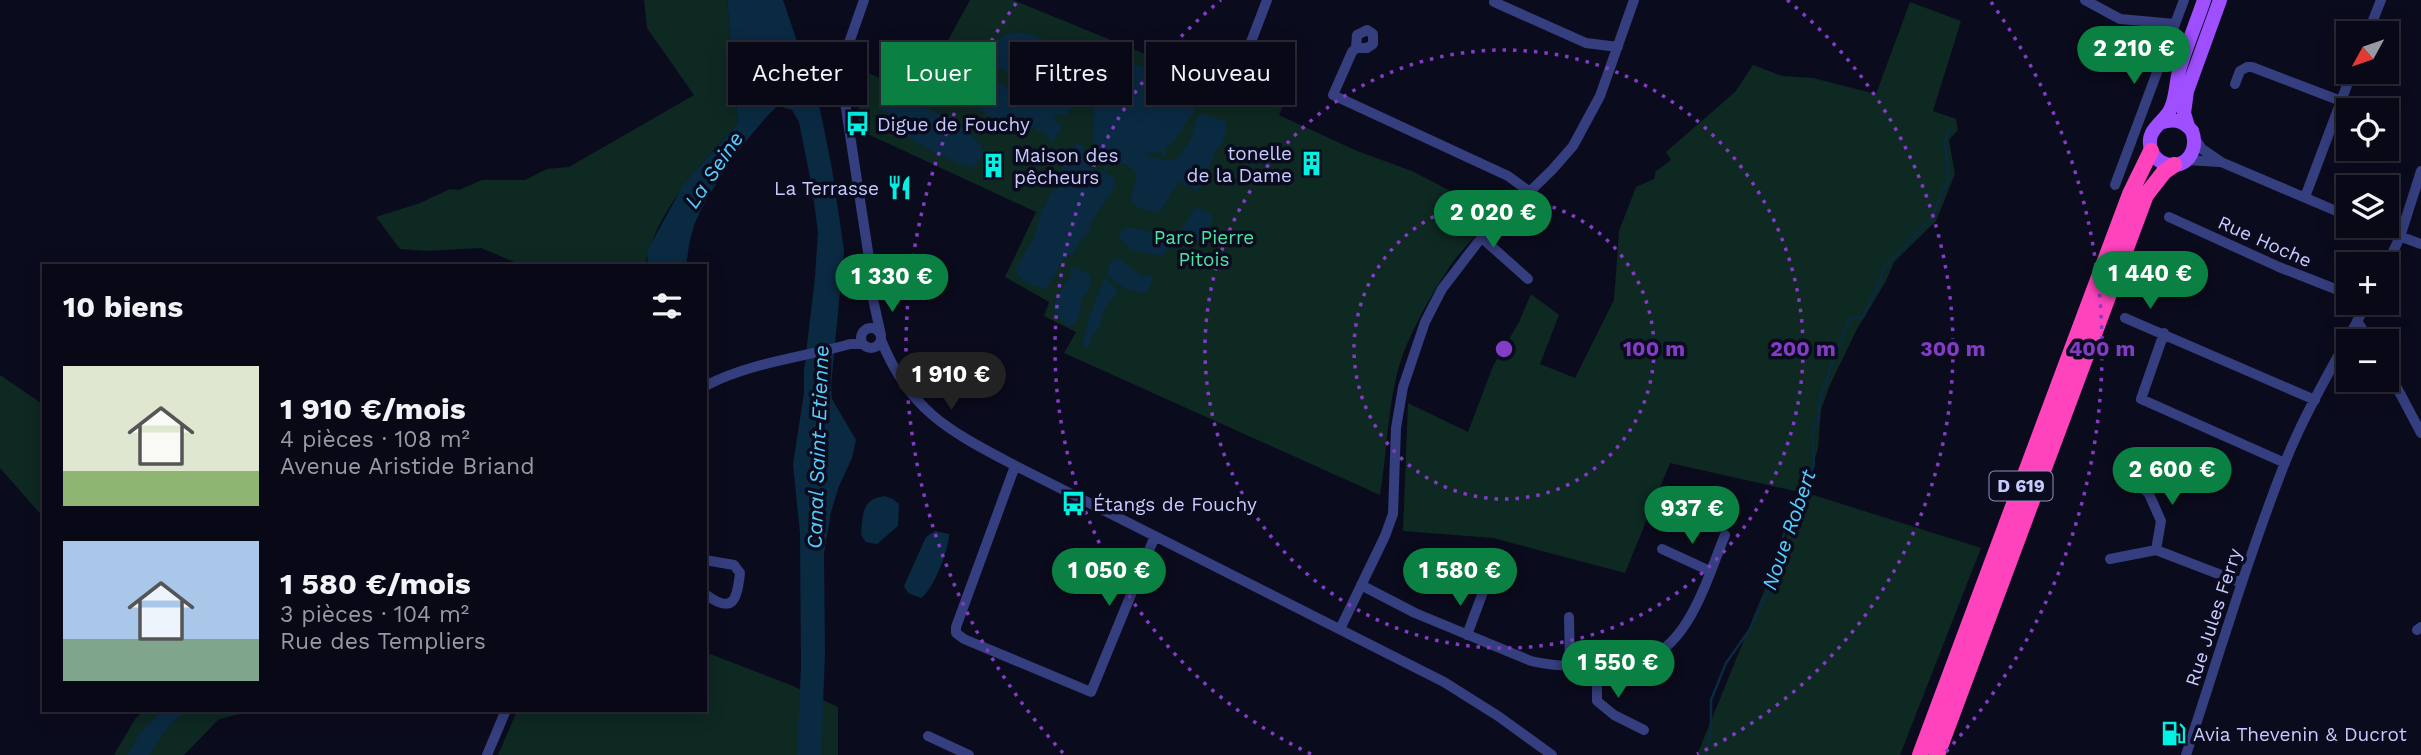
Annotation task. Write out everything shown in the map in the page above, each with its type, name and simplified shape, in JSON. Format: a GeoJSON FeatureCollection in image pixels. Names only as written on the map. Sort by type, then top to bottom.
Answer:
{"type":"FeatureCollection","features":[{"type":"Feature","properties":{"kind":"highway","name":"D 619"},"geometry":{"type":"LineString","coordinates":[[1920,755],[2130,194],[2151,151]]}},
{"type":"Feature","properties":{"kind":"highway","name":"D 619"},"geometry":{"type":"LineString","coordinates":[[1937,755],[2146,195],[2164,172],[2181,162]]}},
{"type":"Feature","properties":{"kind":"main road"},"geometry":{"type":"LineString","coordinates":[[2204,0],[2178,74],[2173,104],[2169,114],[2150,136],[2151,151],[2161,162],[2181,162],[2194,149],[2184,113],[2187,91],[2220,0]]}},
{"type":"Feature","properties":{"kind":"main road"},"geometry":{"type":"LineString","coordinates":[[2160,123],[2173,120],[2191,132]]}},
{"type":"Feature","properties":{"kind":"street"},"geometry":{"type":"LineString","coordinates":[[864,0],[843,60],[842,83],[873,285],[870,339],[915,400],[948,429],[1015,466],[1444,682],[1552,755]]}},
{"type":"Feature","properties":{"kind":"street"},"geometry":{"type":"LineString","coordinates":[[1251,42],[1267,0]]}},
{"type":"Feature","properties":{"kind":"street"},"geometry":{"type":"LineString","coordinates":[[1340,629],[1385,537],[1393,514],[1396,428],[1403,387],[1425,321],[1443,289],[1482,238],[1573,146],[1587,123],[1634,0]]}},
{"type":"Feature","properties":{"kind":"street"},"geometry":{"type":"LineString","coordinates":[[2085,0],[2120,19],[2175,24]]}},
{"type":"Feature","properties":{"kind":"street"},"geometry":{"type":"LineString","coordinates":[[2115,185],[2184,0]]}},
{"type":"Feature","properties":{"kind":"street"},"geometry":{"type":"LineString","coordinates":[[2373,21],[2381,0]]}},
{"type":"Feature","properties":{"kind":"street"},"geometry":{"type":"LineString","coordinates":[[1494,2],[1586,43],[1618,47]]}},
{"type":"Feature","properties":{"kind":"street"},"geometry":{"type":"LineString","coordinates":[[1333,95],[1354,50]]}},
{"type":"Feature","properties":{"kind":"street"},"geometry":{"type":"LineString","coordinates":[[2235,84],[2239,71],[2247,66],[2336,99]]}},
{"type":"Feature","properties":{"kind":"street"},"geometry":{"type":"LineString","coordinates":[[1320,92],[1333,95],[1508,176],[1530,192]]}},
{"type":"Feature","properties":{"kind":"street"},"geometry":{"type":"LineString","coordinates":[[2305,197],[2336,114]]}},
{"type":"Feature","properties":{"kind":"street"},"geometry":{"type":"LineString","coordinates":[[2191,132],[2202,149],[2221,162],[2336,211]]}},
{"type":"Feature","properties":{"kind":"street"},"geometry":{"type":"LineString","coordinates":[[2181,162],[2221,162]]}},
{"type":"Feature","properties":{"kind":"street"},"geometry":{"type":"LineString","coordinates":[[2393,252],[2421,171]]}},
{"type":"Feature","properties":{"kind":"street","name":"Rue Hoche"},"geometry":{"type":"LineString","coordinates":[[2169,217],[2279,267],[2336,289]]}},
{"type":"Feature","properties":{"kind":"street"},"geometry":{"type":"LineString","coordinates":[[2400,237],[2421,244]]}},
{"type":"Feature","properties":{"kind":"street"},"geometry":{"type":"LineString","coordinates":[[1482,238],[1528,279]]}},
{"type":"Feature","properties":{"kind":"street"},"geometry":{"type":"LineString","coordinates":[[870,339],[873,299]]}},
{"type":"Feature","properties":{"kind":"street","name":"Rue Jules Ferry"},"geometry":{"type":"LineString","coordinates":[[2186,755],[2242,583],[2285,463],[2360,315]]}},
{"type":"Feature","properties":{"kind":"street"},"geometry":{"type":"LineString","coordinates":[[2125,318],[2315,400]]}},
{"type":"Feature","properties":{"kind":"street"},"geometry":{"type":"LineString","coordinates":[[2357,321],[2362,329]]}},
{"type":"Feature","properties":{"kind":"street"},"geometry":{"type":"LineString","coordinates":[[2164,333],[2141,399],[2285,463]]}},
{"type":"Feature","properties":{"kind":"street"},"geometry":{"type":"LineString","coordinates":[[707,385],[735,372],[870,339]]}},
{"type":"Feature","properties":{"kind":"street"},"geometry":{"type":"LineString","coordinates":[[2399,392],[2421,433]]}},
{"type":"Feature","properties":{"kind":"street"},"geometry":{"type":"LineString","coordinates":[[1015,466],[956,627],[956,633],[964,639],[1091,692],[1155,536]]}},
{"type":"Feature","properties":{"kind":"street"},"geometry":{"type":"LineString","coordinates":[[2135,480],[2150,494],[2161,522],[2156,550]]}},
{"type":"Feature","properties":{"kind":"street"},"geometry":{"type":"LineString","coordinates":[[1361,585],[1415,613],[1531,661],[1570,667],[1637,662],[1665,649],[1677,637],[1689,618],[1725,535]]}},
{"type":"Feature","properties":{"kind":"street"},"geometry":{"type":"LineString","coordinates":[[1662,549],[1710,571]]}},
{"type":"Feature","properties":{"kind":"street"},"geometry":{"type":"LineString","coordinates":[[2110,559],[2156,550],[2242,583]]}},
{"type":"Feature","properties":{"kind":"street"},"geometry":{"type":"LineString","coordinates":[[707,560],[734,565],[740,573],[736,597],[732,602],[719,604],[707,595]]}},
{"type":"Feature","properties":{"kind":"street"},"geometry":{"type":"LineString","coordinates":[[1467,635],[1483,592]]}},
{"type":"Feature","properties":{"kind":"street"},"geometry":{"type":"LineString","coordinates":[[1569,617],[1570,667]]}},
{"type":"Feature","properties":{"kind":"street"},"geometry":{"type":"LineString","coordinates":[[1597,666],[1597,702],[1614,715],[1644,730]]}},
{"type":"Feature","properties":{"kind":"street"},"geometry":{"type":"LineString","coordinates":[[488,755],[505,712]]}},
{"type":"Feature","properties":{"kind":"street"},"geometry":{"type":"LineString","coordinates":[[928,736],[969,755]]}},
{"type":"Feature","properties":{"kind":"green space"},"geometry":{"type":"Polygon","coordinates":[[[644,0],[727,0],[731,42],[728,42],[728,105],[736,105],[738,123],[695,172],[669,208],[650,246],[646,264],[519,264],[481,248],[427,251],[400,249],[376,217],[482,180],[525,180],[547,169],[569,167],[694,95],[647,28],[644,0]]]}},
{"type":"Feature","properties":{"kind":"green space","name":"Parc Pierre Pitois"},"geometry":{"type":"Polygon","coordinates":[[[970,0],[1013,0],[1116,42],[1010,42],[1010,105],[1132,105],[1132,49],[1146,54],[1146,105],[1283,105],[1279,115],[1357,151],[1412,171],[1495,214],[1449,268],[1406,346],[1393,391],[1380,495],[1064,353],[1076,332],[1044,316],[1049,302],[1005,277],[1036,212],[859,130],[858,105],[867,105],[867,72],[881,79],[881,105],[996,105],[996,42],[947,42],[970,0]]]}},
{"type":"Feature","properties":{"kind":"green space"},"geometry":{"type":"Polygon","coordinates":[[[1910,2],[1961,21],[1933,111],[1956,119],[1958,130],[1949,140],[1955,174],[1936,221],[1894,262],[1829,387],[1821,410],[1818,449],[1804,492],[1981,548],[1900,755],[1697,755],[1804,493],[1670,463],[1625,573],[1493,538],[1403,531],[1408,403],[1468,432],[1493,366],[1519,322],[1531,294],[1559,315],[1540,364],[1575,378],[1614,300],[1619,231],[1636,187],[1654,179],[1656,171],[1671,160],[1666,152],[1735,92],[1753,65],[1783,76],[1813,78],[1876,94],[1910,2]]]}},
{"type":"Feature","properties":{"kind":"green space"},"geometry":{"type":"Polygon","coordinates":[[[0,375],[42,404],[42,516],[0,468],[0,375]]]}},
{"type":"Feature","properties":{"kind":"green space"},"geometry":{"type":"Polygon","coordinates":[[[707,653],[793,686],[838,707],[838,755],[498,755],[517,712],[707,712],[707,653]]]}},
{"type":"Feature","properties":{"kind":"green space"},"geometry":{"type":"Polygon","coordinates":[[[143,712],[249,712],[219,719],[184,755],[114,755],[135,719],[143,712]]]}},
{"type":"Feature","properties":{"kind":"water"},"geometry":{"type":"Polygon","coordinates":[[[727,0],[783,0],[797,42],[731,42],[727,0]]]}},
{"type":"Feature","properties":{"kind":"water"},"geometry":{"type":"Polygon","coordinates":[[[1021,33],[1046,42],[1010,42],[1010,74],[996,66],[995,42],[1002,37],[1021,33]]]}},
{"type":"Feature","properties":{"kind":"water"},"geometry":{"type":"Polygon","coordinates":[[[1132,62],[1146,69],[1146,105],[1194,107],[1173,142],[1166,148],[1166,155],[1162,156],[1161,152],[1146,155],[1163,160],[1177,159],[1193,136],[1192,132],[1200,113],[1224,121],[1227,125],[1222,144],[1216,150],[1201,188],[1197,191],[1178,182],[1160,212],[1142,210],[1131,201],[1136,180],[1133,169],[1123,164],[1107,163],[1094,154],[1096,105],[1132,105],[1132,62]]]}},
{"type":"Feature","properties":{"kind":"water"},"geometry":{"type":"Polygon","coordinates":[[[996,82],[1010,90],[1010,105],[1074,105],[1065,115],[1057,114],[1054,118],[1056,123],[1063,126],[1052,142],[1048,135],[1034,128],[1025,129],[1013,121],[999,124],[980,109],[962,105],[996,105],[996,82]]]}},
{"type":"Feature","properties":{"kind":"water"},"geometry":{"type":"Polygon","coordinates":[[[736,105],[819,105],[832,169],[844,250],[832,399],[856,440],[852,458],[831,512],[824,553],[825,654],[821,755],[797,755],[801,667],[800,533],[793,464],[804,393],[818,232],[799,122],[792,110],[778,106],[730,163],[698,216],[690,238],[686,264],[647,264],[648,249],[684,184],[738,123],[736,105]]]}},
{"type":"Feature","properties":{"kind":"water"},"geometry":{"type":"Polygon","coordinates":[[[881,105],[919,105],[968,132],[984,151],[977,164],[971,168],[953,161],[896,129],[892,124],[892,115],[881,109],[881,105]]]}},
{"type":"Feature","properties":{"kind":"water"},"geometry":{"type":"Polygon","coordinates":[[[1077,143],[1083,146],[1087,164],[1114,177],[1115,183],[1092,221],[1090,230],[1080,240],[1073,254],[1063,259],[1046,290],[1023,281],[1015,270],[1035,235],[1041,213],[1061,175],[1064,162],[1077,143]]]}},
{"type":"Feature","properties":{"kind":"water"},"geometry":{"type":"Polygon","coordinates":[[[1196,208],[1213,216],[1207,233],[1198,241],[1180,239],[1162,256],[1132,250],[1119,238],[1122,230],[1129,228],[1163,235],[1171,234],[1183,228],[1196,208]]]}},
{"type":"Feature","properties":{"kind":"water"},"geometry":{"type":"Polygon","coordinates":[[[1117,258],[1142,276],[1151,276],[1153,280],[1146,294],[1124,287],[1110,277],[1107,272],[1112,259],[1117,258]]]}},
{"type":"Feature","properties":{"kind":"water"},"geometry":{"type":"Polygon","coordinates":[[[1073,267],[1086,272],[1091,283],[1082,298],[1078,317],[1071,327],[1061,321],[1060,316],[1053,310],[1063,287],[1071,277],[1070,269],[1073,267]]]}},
{"type":"Feature","properties":{"kind":"water"},"geometry":{"type":"Polygon","coordinates":[[[1104,278],[1118,290],[1102,314],[1101,323],[1092,335],[1089,347],[1085,347],[1083,343],[1089,318],[1104,278]]]}},
{"type":"Feature","properties":{"kind":"water"},"geometry":{"type":"Polygon","coordinates":[[[884,496],[899,504],[898,526],[877,544],[866,542],[861,535],[865,509],[871,501],[884,496]]]}},
{"type":"Feature","properties":{"kind":"water"},"geometry":{"type":"Polygon","coordinates":[[[935,531],[949,534],[948,541],[936,578],[921,598],[908,593],[904,586],[926,537],[935,531]]]}},
{"type":"Feature","properties":{"kind":"water"},"geometry":{"type":"Polygon","coordinates":[[[160,712],[186,712],[171,724],[150,755],[127,755],[141,732],[160,712]]]}},
{"type":"Feature","properties":{"kind":"waterway","name":"Noue Robert"},"geometry":{"type":"LineString","coordinates":[[1706,755],[1711,733],[1711,700],[1726,663],[1750,629],[1770,588],[1786,526],[1814,464],[1812,434],[1819,417],[1819,402],[1835,355],[1850,319],[1863,317],[1884,268],[1932,217],[1949,177],[1945,144],[1947,133],[1953,126]]}},
{"type":"Feature","properties":{"kind":"waterway"},"geometry":{"type":"LineString","coordinates":[[1105,171],[1107,164]]}},
{"type":"Feature","properties":{"kind":"place","name":"Digue de Fouchy"},"geometry":{"type":"Point","coordinates":[857,124]}},
{"type":"Feature","properties":{"kind":"place","name":"tonelle de la Dame"},"geometry":{"type":"Point","coordinates":[1312,164]}},
{"type":"Feature","properties":{"kind":"place","name":"Maison des pêcheurs"},"geometry":{"type":"Point","coordinates":[994,166]}},
{"type":"Feature","properties":{"kind":"place","name":"La Terrasse"},"geometry":{"type":"Point","coordinates":[899,188]}},
{"type":"Feature","properties":{"kind":"place","name":"Étangs de Fouchy"},"geometry":{"type":"Point","coordinates":[1073,504]}},
{"type":"Feature","properties":{"kind":"place","name":"Avia Thevenin & Ducrot"},"geometry":{"type":"Point","coordinates":[2173,734]}},
{"type":"Feature","properties":{"kind":"water label","name":"La Seine"},"geometry":{"type":"Point","coordinates":[714,170]}},
{"type":"Feature","properties":{"kind":"water label","name":"Canal Saint-Etienne"},"geometry":{"type":"Point","coordinates":[818,447]}}]}
